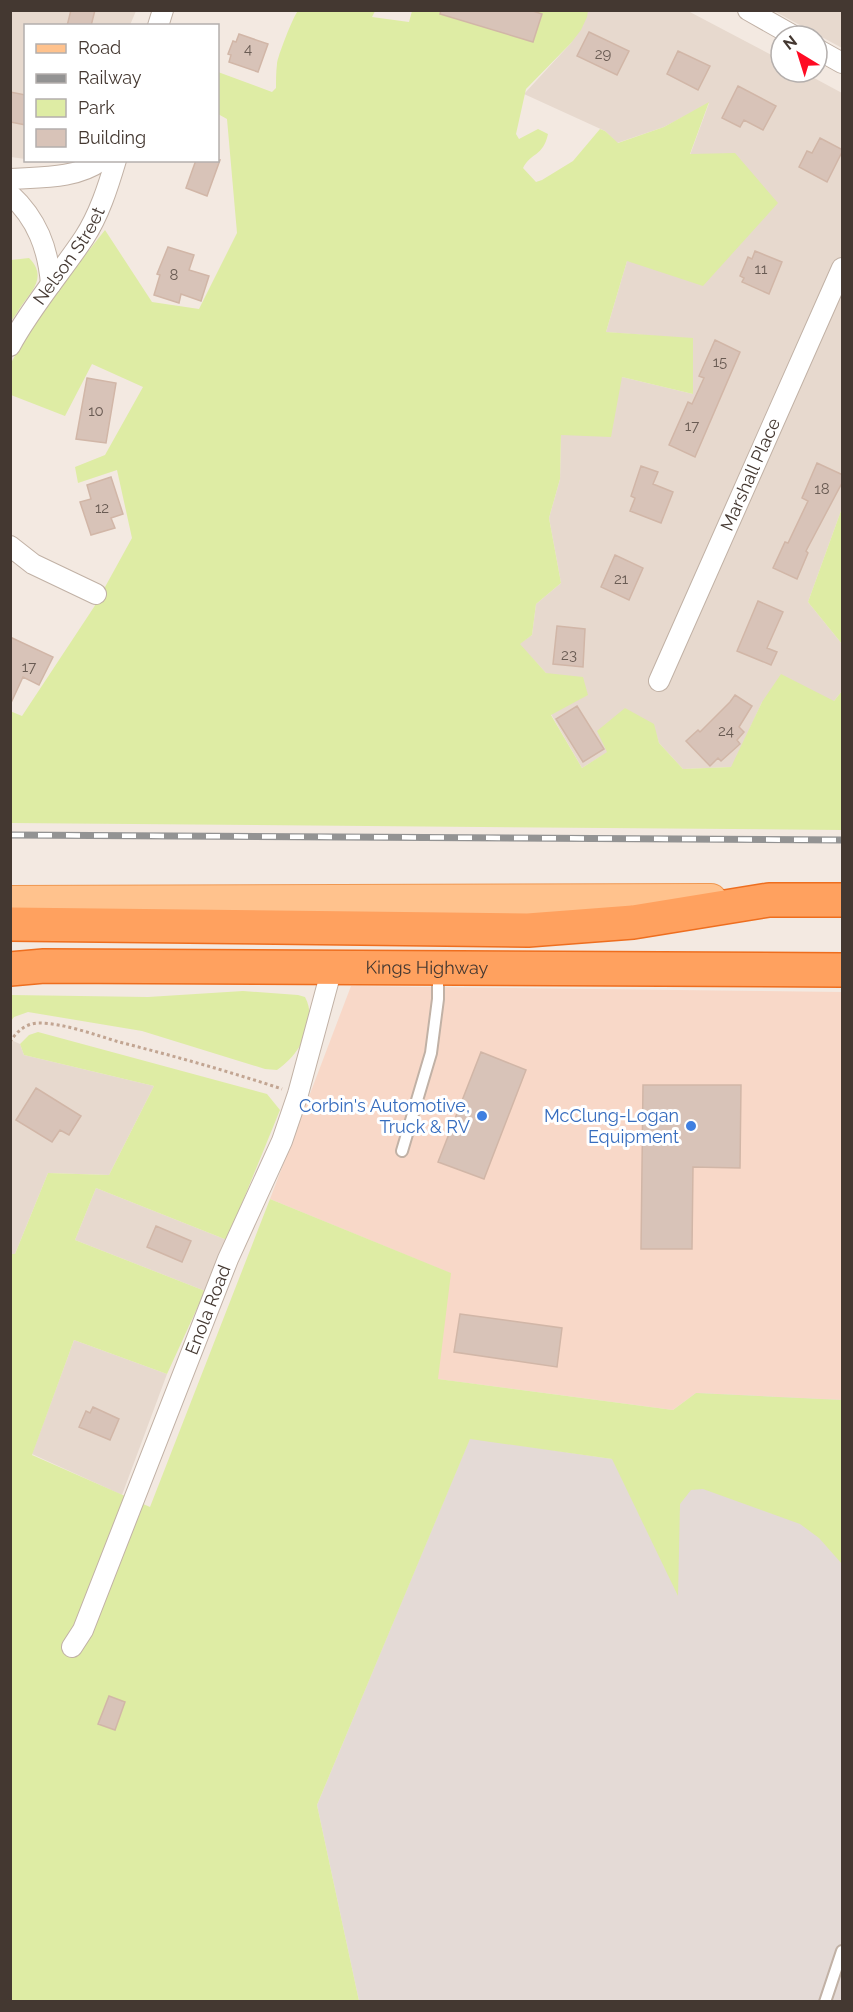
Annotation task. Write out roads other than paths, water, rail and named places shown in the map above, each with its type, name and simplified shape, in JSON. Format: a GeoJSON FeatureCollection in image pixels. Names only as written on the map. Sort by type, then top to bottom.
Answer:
{"type":"FeatureCollection","features":[{"type":"Feature","properties":{"kind":"highway"},"geometry":{"type":"LineString","coordinates":[[15,916],[528,930],[633,922],[769,900],[843,900]]}},
{"type":"Feature","properties":{"kind":"highway","name":"Kings Highway"},"geometry":{"type":"LineString","coordinates":[[10,968],[44,966],[843,970]]}},
{"type":"Feature","properties":{"kind":"street"},"geometry":{"type":"LineString","coordinates":[[748,10],[773,24]]}},
{"type":"Feature","properties":{"kind":"street"},"geometry":{"type":"LineString","coordinates":[[829,55],[843,63]]}},
{"type":"Feature","properties":{"kind":"street"},"geometry":{"type":"LineString","coordinates":[[10,179],[70,175],[99,162]]}},
{"type":"Feature","properties":{"kind":"street","name":"Nelson Street"},"geometry":{"type":"LineString","coordinates":[[10,346],[90,227],[109,184],[115,162]]}},
{"type":"Feature","properties":{"kind":"street"},"geometry":{"type":"LineString","coordinates":[[10,194],[35,224],[50,267],[51,284]]}},
{"type":"Feature","properties":{"kind":"street","name":"Marshall Place"},"geometry":{"type":"LineString","coordinates":[[659,681],[843,268]]}},
{"type":"Feature","properties":{"kind":"street"},"geometry":{"type":"LineString","coordinates":[[10,546],[33,564],[96,594]]}},
{"type":"Feature","properties":{"kind":"street","name":"Enola Road"},"geometry":{"type":"LineString","coordinates":[[72,1647],[83,1630],[228,1259],[282,1141],[298,1094],[332,968]]}},
{"type":"Feature","properties":{"kind":"lane"},"geometry":{"type":"LineString","coordinates":[[402,1151],[431,1053],[438,999],[438,968]]}},
{"type":"Feature","properties":{"kind":"lane"},"geometry":{"type":"LineString","coordinates":[[825,2001],[843,1951]]}},
{"type":"Feature","properties":{"kind":"railway"},"geometry":{"type":"LineString","coordinates":[[10,835],[842,840]]}},
{"type":"Feature","properties":{"kind":"place","name":"Corbin's Automotive, Truck & RV"},"geometry":{"type":"Point","coordinates":[482,1116]}},
{"type":"Feature","properties":{"kind":"place","name":"McClung-Logan Equipment"},"geometry":{"type":"Point","coordinates":[691,1126]}}]}
